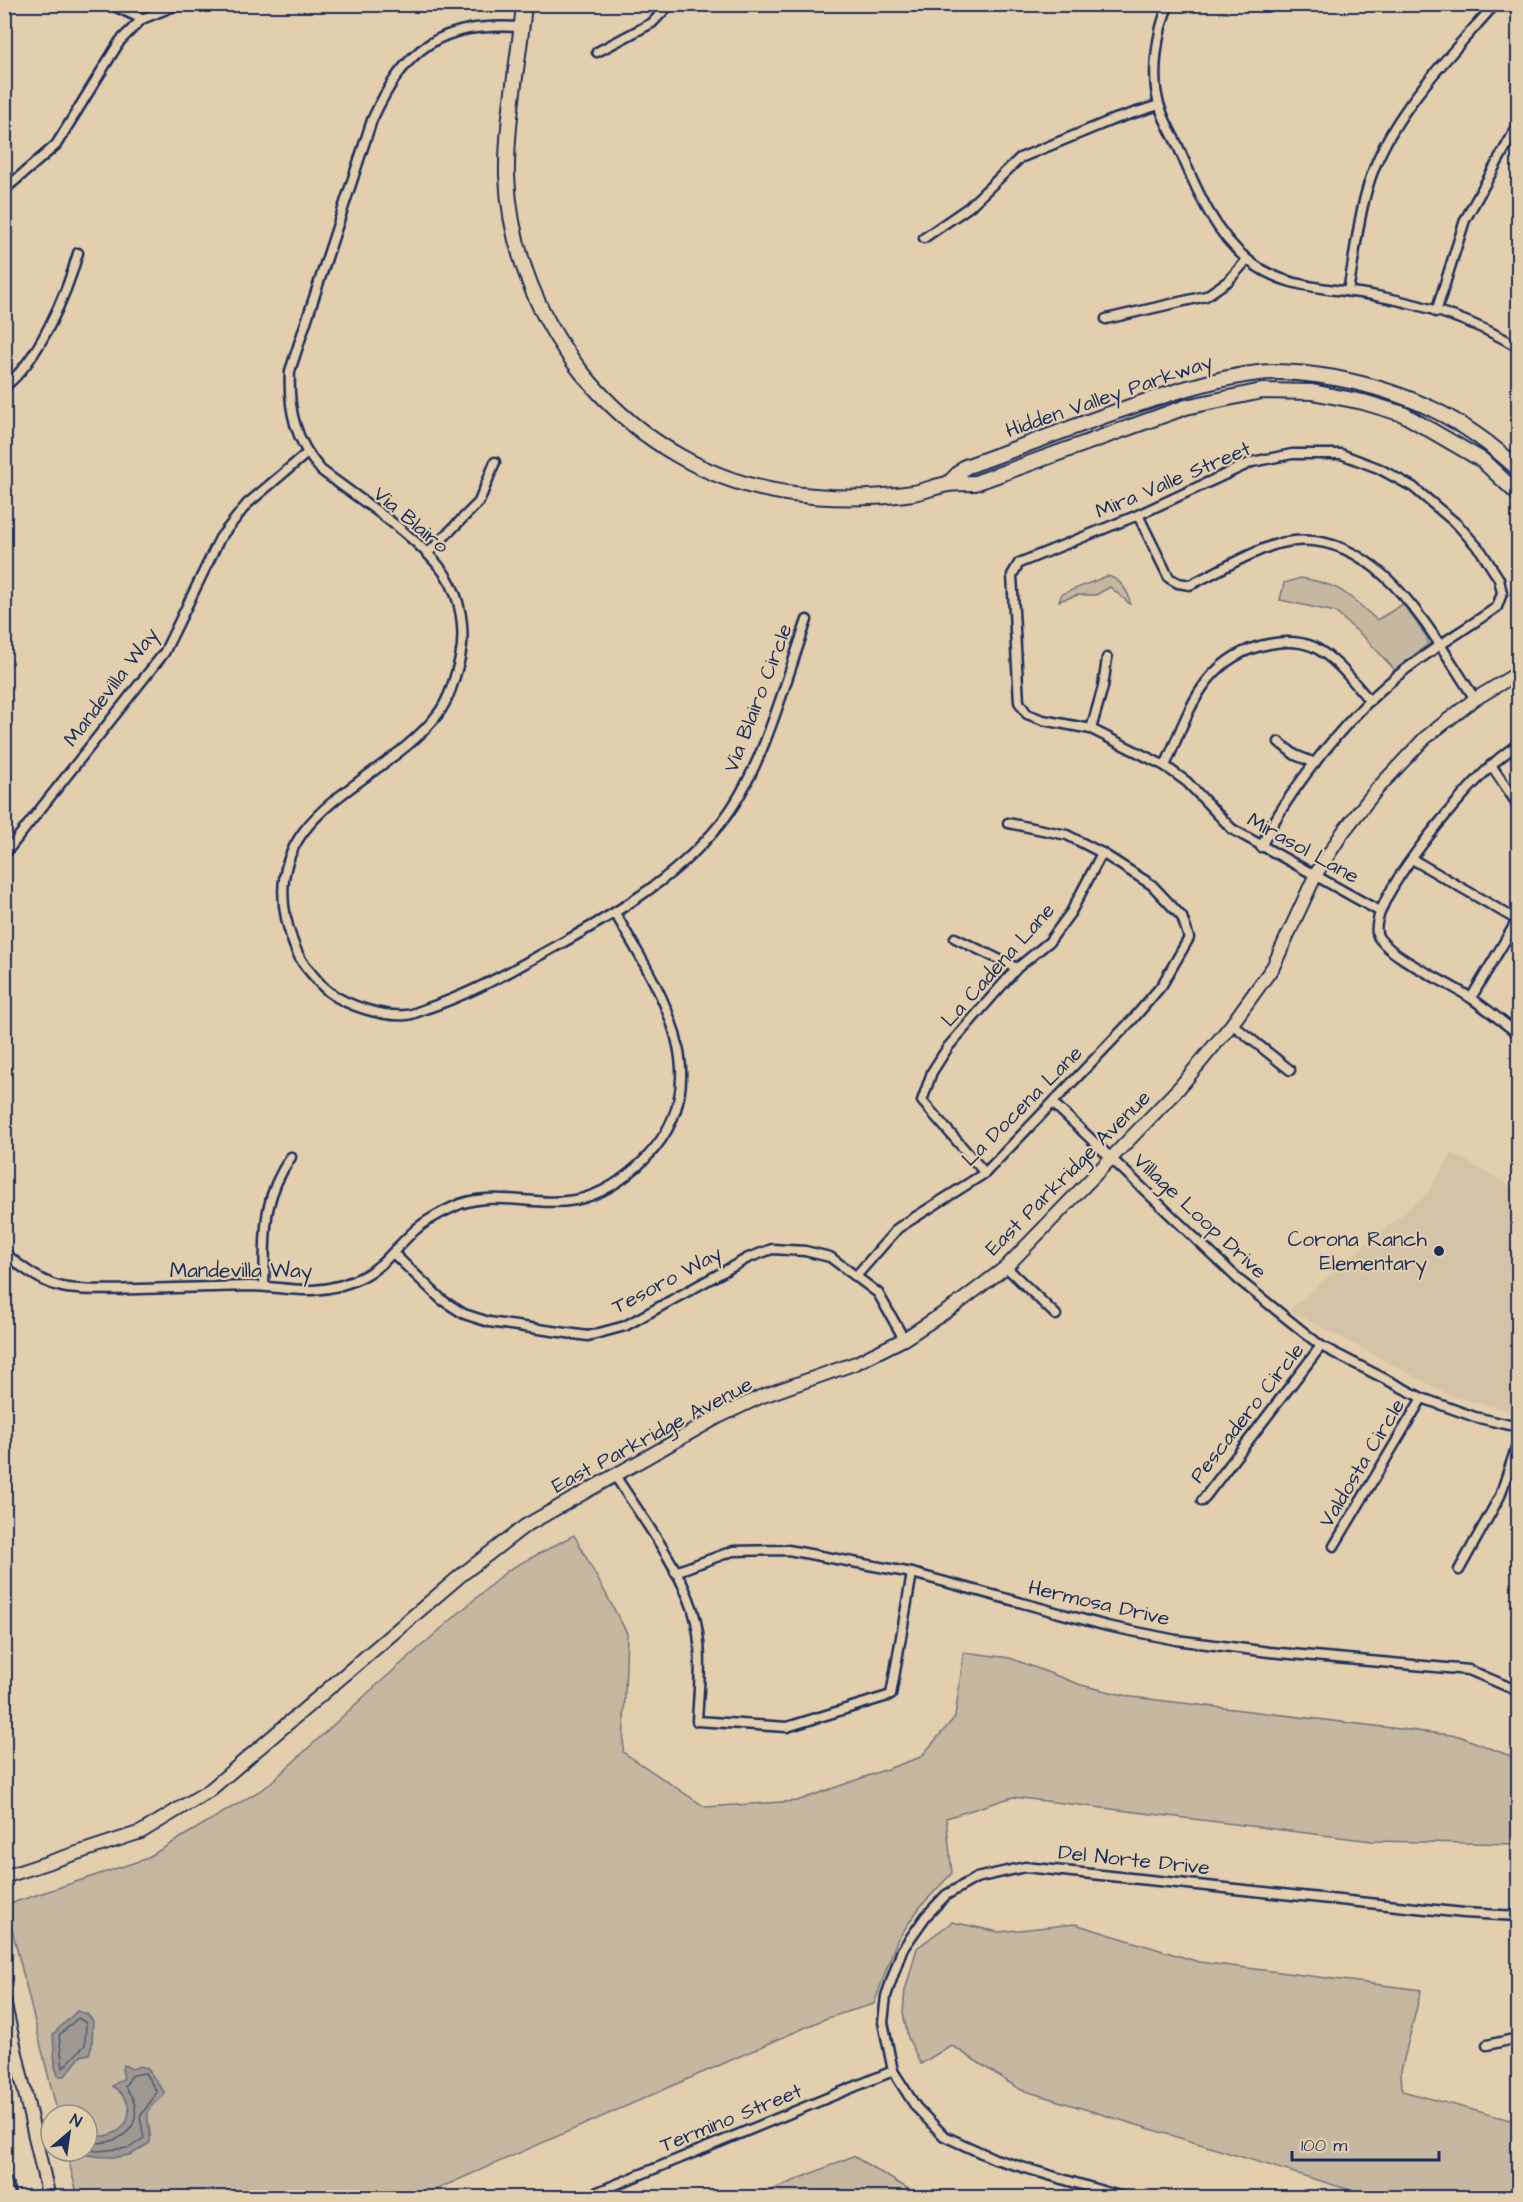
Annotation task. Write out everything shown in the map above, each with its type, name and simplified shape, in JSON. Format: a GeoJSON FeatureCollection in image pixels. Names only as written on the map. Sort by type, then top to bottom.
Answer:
{"type":"FeatureCollection","features":[{"type":"Feature","properties":{"kind":"highway"},"geometry":{"type":"LineString","coordinates":[[4,2185],[8,2198]]}},
{"type":"Feature","properties":{"kind":"main road","name":"Hidden Valley Parkway"},"geometry":{"type":"LineString","coordinates":[[524,4],[508,138],[507,177],[511,217],[520,256],[534,294],[563,349],[587,380],[615,409],[645,434],[707,469],[744,483],[785,493],[834,498],[915,493],[948,484],[975,483],[1186,406],[1262,391],[1312,392],[1363,402],[1403,414],[1482,460],[1518,494]]}},
{"type":"Feature","properties":{"kind":"main road","name":"Hidden Valley Parkway"},"geometry":{"type":"LineString","coordinates":[[948,484],[965,467],[1107,415],[1181,389],[1261,372],[1314,374],[1367,384],[1410,397],[1493,446],[1518,470]]}},
{"type":"Feature","properties":{"kind":"main road","name":"East Parkridge Avenue"},"geometry":{"type":"LineString","coordinates":[[4,1877],[30,1871],[141,1832],[210,1790],[460,1576],[525,1526],[718,1417],[760,1397],[856,1363],[904,1339],[956,1305],[1006,1267],[1179,1088],[1232,1024],[1273,967],[1316,874],[1343,832],[1377,789],[1425,738],[1475,699],[1518,673]]}},
{"type":"Feature","properties":{"kind":"main road"},"geometry":{"type":"LineString","coordinates":[[4,2001],[49,2198]]}},
{"type":"Feature","properties":{"kind":"street"},"geometry":{"type":"LineString","coordinates":[[110,4],[142,19]]}},
{"type":"Feature","properties":{"kind":"street"},"geometry":{"type":"LineString","coordinates":[[4,190],[56,145],[120,41],[142,19],[179,4]]}},
{"type":"Feature","properties":{"kind":"street"},"geometry":{"type":"LineString","coordinates":[[597,52],[652,23],[670,4]]}},
{"type":"Feature","properties":{"kind":"street"},"geometry":{"type":"LineString","coordinates":[[1169,4],[1163,17],[1155,61],[1159,105],[1198,191],[1218,228],[1247,260],[1293,285],[1379,296],[1470,323],[1518,347]]}},
{"type":"Feature","properties":{"kind":"street"},"geometry":{"type":"LineString","coordinates":[[1348,291],[1364,200],[1374,166],[1405,111],[1496,4]]}},
{"type":"Feature","properties":{"kind":"street","name":"Via Blairo"},"geometry":{"type":"LineString","coordinates":[[521,27],[489,25],[444,35],[416,52],[387,87],[372,120],[290,371],[289,398],[292,415],[306,454],[321,470],[428,553],[448,578],[460,610],[464,641],[454,682],[439,713],[412,740],[316,814],[294,844],[284,872],[283,905],[290,936],[303,964],[329,992],[368,1010],[407,1016],[464,997],[615,914]]}},
{"type":"Feature","properties":{"kind":"street"},"geometry":{"type":"LineString","coordinates":[[924,238],[969,207],[1020,159],[1112,120],[1159,105]]}},
{"type":"Feature","properties":{"kind":"street"},"geometry":{"type":"LineString","coordinates":[[1436,312],[1465,220],[1518,125]]}},
{"type":"Feature","properties":{"kind":"street"},"geometry":{"type":"LineString","coordinates":[[4,387],[16,378],[31,357],[68,289],[78,253]]}},
{"type":"Feature","properties":{"kind":"street"},"geometry":{"type":"LineString","coordinates":[[1106,319],[1206,296],[1228,280],[1247,260]]}},
{"type":"Feature","properties":{"kind":"street","name":"Mandevilla Way"},"geometry":{"type":"LineString","coordinates":[[4,855],[164,653],[220,538],[247,504],[306,454]]}},
{"type":"Feature","properties":{"kind":"street","name":"Mira Valle Street"},"geometry":{"type":"LineString","coordinates":[[1027,714],[1019,702],[1012,606],[1012,575],[1019,563],[1138,515],[1252,462],[1292,454],[1341,454],[1378,468],[1413,487],[1449,517],[1481,551],[1499,579],[1502,593],[1497,607],[1440,647]]}},
{"type":"Feature","properties":{"kind":"street"},"geometry":{"type":"LineString","coordinates":[[428,553],[479,502],[495,462]]}},
{"type":"Feature","properties":{"kind":"street"},"geometry":{"type":"LineString","coordinates":[[1138,515],[1169,578],[1178,584],[1190,585],[1277,544],[1316,540],[1350,549],[1398,587],[1475,699]]}},
{"type":"Feature","properties":{"kind":"street","name":"Via Blairo Circle"},"geometry":{"type":"LineString","coordinates":[[615,914],[687,861],[722,822],[763,744],[807,620]]}},
{"type":"Feature","properties":{"kind":"street"},"geometry":{"type":"LineString","coordinates":[[1165,766],[1194,702],[1212,673],[1226,661],[1254,647],[1286,641],[1313,647],[1331,659],[1370,701]]}},
{"type":"Feature","properties":{"kind":"street"},"geometry":{"type":"LineString","coordinates":[[1261,847],[1273,821],[1315,763],[1370,701],[1405,669],[1440,647]]}},
{"type":"Feature","properties":{"kind":"street"},"geometry":{"type":"LineString","coordinates":[[1091,729],[1103,687],[1107,658]]}},
{"type":"Feature","properties":{"kind":"street","name":"Mirasol Lane"},"geometry":{"type":"LineString","coordinates":[[1027,714],[1043,720],[1091,729],[1165,766],[1188,782],[1232,829],[1379,911]]}},
{"type":"Feature","properties":{"kind":"street"},"geometry":{"type":"LineString","coordinates":[[1279,742],[1295,755],[1315,763]]}},
{"type":"Feature","properties":{"kind":"street"},"geometry":{"type":"LineString","coordinates":[[1518,744],[1491,765],[1447,812],[1412,860],[1379,911],[1375,923],[1377,936],[1389,949],[1471,998],[1518,1034]]}},
{"type":"Feature","properties":{"kind":"street"},"geometry":{"type":"LineString","coordinates":[[1491,765],[1518,805]]}},
{"type":"Feature","properties":{"kind":"street"},"geometry":{"type":"LineString","coordinates":[[1008,824],[1067,835],[1102,853]]}},
{"type":"Feature","properties":{"kind":"street","name":"La Docena Lane"},"geometry":{"type":"LineString","coordinates":[[857,1275],[898,1228],[985,1173],[1162,985],[1189,938],[1182,917],[1152,885],[1102,853]]}},
{"type":"Feature","properties":{"kind":"street","name":"La Cadena Lane"},"geometry":{"type":"LineString","coordinates":[[985,1173],[922,1101],[932,1072],[948,1047],[1017,968],[1049,942],[1071,912],[1102,853]]}},
{"type":"Feature","properties":{"kind":"street"},"geometry":{"type":"LineString","coordinates":[[1412,860],[1518,919],[1471,998]]}},
{"type":"Feature","properties":{"kind":"street","name":"Mandevilla Way"},"geometry":{"type":"LineString","coordinates":[[4,1252],[21,1268],[64,1288],[116,1290],[264,1286],[313,1290],[340,1285],[365,1276],[394,1254],[413,1231],[430,1218],[462,1203],[501,1199],[558,1202],[577,1200],[606,1191],[630,1174],[644,1159],[669,1125],[680,1094],[681,1052],[670,1014],[615,914]]}},
{"type":"Feature","properties":{"kind":"street"},"geometry":{"type":"LineString","coordinates":[[955,938],[1017,968]]}},
{"type":"Feature","properties":{"kind":"street"},"geometry":{"type":"LineString","coordinates":[[1232,1024],[1290,1070]]}},
{"type":"Feature","properties":{"kind":"street","name":"Village Loop Drive"},"geometry":{"type":"LineString","coordinates":[[1053,1102],[1239,1280],[1321,1346],[1422,1398],[1475,1417],[1518,1427]]}},
{"type":"Feature","properties":{"kind":"street"},"geometry":{"type":"LineString","coordinates":[[264,1286],[267,1205],[276,1179],[291,1158]]}},
{"type":"Feature","properties":{"kind":"street","name":"Tesoro Way"},"geometry":{"type":"LineString","coordinates":[[394,1254],[442,1300],[464,1314],[501,1324],[588,1336],[625,1326],[748,1258],[772,1249],[805,1251],[830,1257],[878,1293],[904,1339]]}},
{"type":"Feature","properties":{"kind":"street"},"geometry":{"type":"LineString","coordinates":[[1006,1267],[1056,1315]]}},
{"type":"Feature","properties":{"kind":"street","name":"Pescadero Circle"},"geometry":{"type":"LineString","coordinates":[[1202,1501],[1321,1346]]}},
{"type":"Feature","properties":{"kind":"street","name":"Valdosta Circle"},"geometry":{"type":"LineString","coordinates":[[1334,1546],[1422,1398]]}},
{"type":"Feature","properties":{"kind":"street"},"geometry":{"type":"LineString","coordinates":[[1459,1570],[1500,1496],[1518,1442]]}},
{"type":"Feature","properties":{"kind":"street"},"geometry":{"type":"LineString","coordinates":[[614,1474],[675,1572],[693,1610],[698,1637],[698,1721],[787,1727],[891,1695],[912,1574]]}},
{"type":"Feature","properties":{"kind":"street","name":"Hermosa Drive"},"geometry":{"type":"LineString","coordinates":[[675,1572],[733,1551],[788,1550],[912,1574],[1107,1626],[1176,1640],[1269,1652],[1469,1670],[1518,1690]]}},
{"type":"Feature","properties":{"kind":"street","name":"Del Norte Drive"},"geometry":{"type":"LineString","coordinates":[[893,2071],[883,2022],[886,1996],[902,1950],[926,1916],[946,1895],[976,1878],[1025,1867],[1464,1913],[1518,1916]]}},
{"type":"Feature","properties":{"kind":"street"},"geometry":{"type":"LineString","coordinates":[[1487,2045],[1518,2038]]}},
{"type":"Feature","properties":{"kind":"street"},"geometry":{"type":"LineString","coordinates":[[893,2071],[916,2107],[944,2136],[995,2159],[1126,2198]]}},
{"type":"Feature","properties":{"kind":"street","name":"Termino Street"},"geometry":{"type":"LineString","coordinates":[[583,2198],[893,2071]]}},
{"type":"Feature","properties":{"kind":"shaded area"},"geometry":{"type":"Polygon","coordinates":[[[1107,576],[1123,586],[1130,604],[1110,587],[1096,595],[1078,595],[1059,601],[1062,594],[1107,576]]]}},
{"type":"Feature","properties":{"kind":"shaded area"},"geometry":{"type":"Polygon","coordinates":[[[1301,578],[1326,584],[1343,592],[1377,620],[1403,604],[1427,637],[1428,644],[1395,670],[1365,638],[1335,612],[1280,600],[1284,583],[1301,578]]]}},
{"type":"Feature","properties":{"kind":"shaded area","name":"Corona Ranch Elementary"},"geometry":{"type":"Polygon","coordinates":[[[1452,1153],[1518,1190],[1518,1413],[1453,1397],[1289,1310],[1428,1192],[1452,1153]]]}},
{"type":"Feature","properties":{"kind":"shaded area"},"geometry":{"type":"Polygon","coordinates":[[[574,1535],[627,1633],[623,1752],[705,1807],[797,1801],[921,1757],[955,1717],[964,1652],[1010,1658],[1081,1685],[1132,1697],[1459,1736],[1518,1759],[1518,1844],[1372,1841],[1013,1797],[946,1818],[952,1873],[920,1907],[897,1940],[874,2004],[827,2018],[419,2197],[78,2197],[69,2163],[99,2163],[99,2103],[55,2103],[6,1905],[145,1859],[266,1787],[370,1691],[508,1570],[574,1535]]]}},
{"type":"Feature","properties":{"kind":"shaded area"},"geometry":{"type":"Polygon","coordinates":[[[952,1922],[999,1932],[1075,1924],[1199,1962],[1421,1990],[1401,2071],[1402,2091],[1518,2122],[1518,2197],[1373,2197],[1019,2089],[951,2045],[921,2064],[908,2038],[903,2012],[905,1991],[917,1948],[952,1922]]]}},
{"type":"Feature","properties":{"kind":"shaded area"},"geometry":{"type":"Polygon","coordinates":[[[853,2156],[922,2197],[755,2197],[853,2156]]]}},
{"type":"Feature","properties":{"kind":"water"},"geometry":{"type":"Polygon","coordinates":[[[77,2011],[87,2014],[93,2021],[92,2046],[89,2054],[81,2056],[65,2076],[58,2076],[55,2067],[53,2034],[77,2011]]]}},
{"type":"Feature","properties":{"kind":"water"},"geometry":{"type":"Polygon","coordinates":[[[124,2065],[132,2069],[140,2066],[147,2068],[164,2095],[155,2102],[148,2113],[150,2143],[128,2155],[99,2156],[99,2136],[111,2134],[120,2129],[129,2114],[128,2104],[112,2086],[124,2078],[122,2069],[124,2065]]]}},
{"type":"Feature","properties":{"kind":"place","name":"Corona Ranch Elementary"},"geometry":{"type":"Point","coordinates":[1439,1251]}}]}
